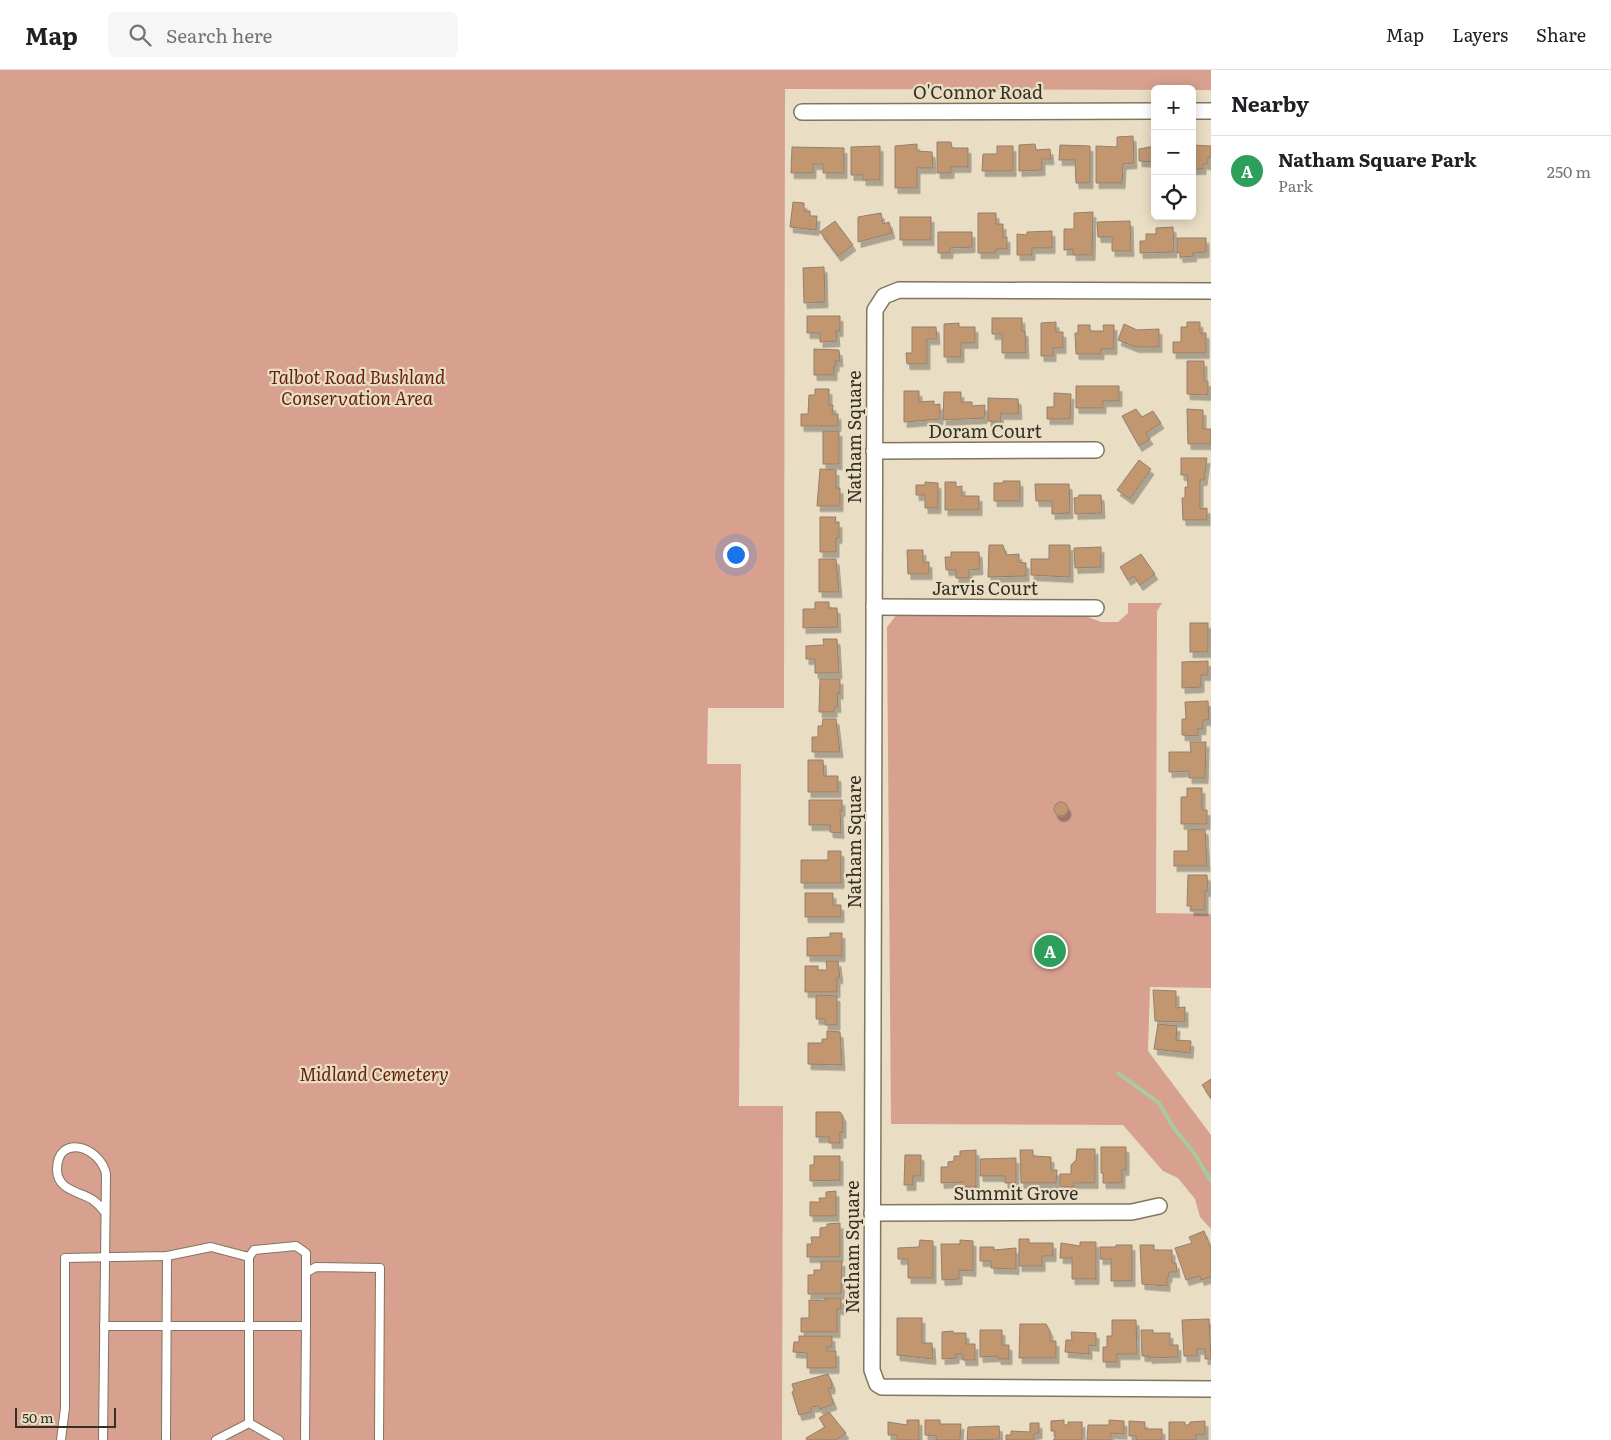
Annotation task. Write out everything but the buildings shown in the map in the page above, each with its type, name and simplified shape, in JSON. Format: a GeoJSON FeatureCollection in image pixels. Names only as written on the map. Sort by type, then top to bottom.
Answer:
{"type":"FeatureCollection","features":[{"type":"Feature","properties":{"kind":"street","name":"O'Connor Road"},"geometry":{"type":"LineString","coordinates":[[802,112],[1151,111]]}},
{"type":"Feature","properties":{"kind":"street"},"geometry":{"type":"LineString","coordinates":[[1196,111],[1211,111]]}},
{"type":"Feature","properties":{"kind":"street","name":"Natham Square"},"geometry":{"type":"LineString","coordinates":[[1211,291],[899,290],[884,296],[875,310],[872,1213],[872,1370],[877,1384],[882,1387],[1211,1389]]}},
{"type":"Feature","properties":{"kind":"street","name":"Doram Court"},"geometry":{"type":"LineString","coordinates":[[874,451],[1096,450]]}},
{"type":"Feature","properties":{"kind":"street","name":"Jarvis Court"},"geometry":{"type":"LineString","coordinates":[[874,607],[1096,608]]}},
{"type":"Feature","properties":{"kind":"street","name":"Summit Grove"},"geometry":{"type":"LineString","coordinates":[[872,1213],[1132,1212],[1159,1206]]}},
{"type":"Feature","properties":{"kind":"lane"},"geometry":{"type":"LineString","coordinates":[[103,1440],[104,1211],[106,1190],[104,1164],[95,1155],[82,1148],[70,1147],[62,1153],[58,1161],[58,1178],[64,1186],[93,1200],[104,1211]]}},
{"type":"Feature","properties":{"kind":"lane"},"geometry":{"type":"LineString","coordinates":[[249,1423],[249,1257],[254,1250],[296,1246],[306,1253],[307,1272],[305,1440]]}},
{"type":"Feature","properties":{"kind":"lane"},"geometry":{"type":"LineString","coordinates":[[60,1440],[64,1408],[64,1258],[168,1256],[211,1247],[249,1257]]}},
{"type":"Feature","properties":{"kind":"lane"},"geometry":{"type":"LineString","coordinates":[[166,1440],[168,1256]]}},
{"type":"Feature","properties":{"kind":"lane"},"geometry":{"type":"LineString","coordinates":[[307,1272],[316,1267],[380,1268],[379,1440]]}},
{"type":"Feature","properties":{"kind":"lane"},"geometry":{"type":"LineString","coordinates":[[104,1326],[306,1326]]}},
{"type":"Feature","properties":{"kind":"lane"},"geometry":{"type":"LineString","coordinates":[[216,1440],[249,1423]]}},
{"type":"Feature","properties":{"kind":"lane"},"geometry":{"type":"LineString","coordinates":[[249,1423],[279,1440]]}},
{"type":"Feature","properties":{"kind":"green space"},"geometry":{"type":"Polygon","coordinates":[[[0,70],[1211,70],[1211,90],[1196,90],[1196,85],[1151,85],[1151,90],[785,89],[784,708],[708,708],[707,764],[741,764],[739,1106],[783,1106],[782,1440],[0,1440],[0,70]]]}},
{"type":"Feature","properties":{"kind":"green space"},"geometry":{"type":"Polygon","coordinates":[[[1128,603],[1162,603],[1157,611],[1156,913],[1211,914],[1211,988],[1150,987],[1148,1051],[1211,1135],[1211,1229],[1200,1217],[1195,1199],[1178,1178],[1163,1171],[1123,1125],[891,1124],[887,627],[898,613],[1075,612],[1101,622],[1118,622],[1128,613],[1128,603]]]}},
{"type":"Feature","properties":{"kind":"waterway"},"geometry":{"type":"LineString","coordinates":[[1118,1073],[1159,1103],[1173,1127],[1194,1153],[1211,1181]]}},
{"type":"Feature","properties":{"kind":"place","name":"Natham Square Park"},"geometry":{"type":"Point","coordinates":[1050,951]}},
{"type":"Feature","properties":{"kind":"park label","name":"Talbot Road Bushland Conservation Area"},"geometry":{"type":"Point","coordinates":[357,388]}},
{"type":"Feature","properties":{"kind":"park label","name":"Midland Cemetery"},"geometry":{"type":"Point","coordinates":[374,1075]}}]}
